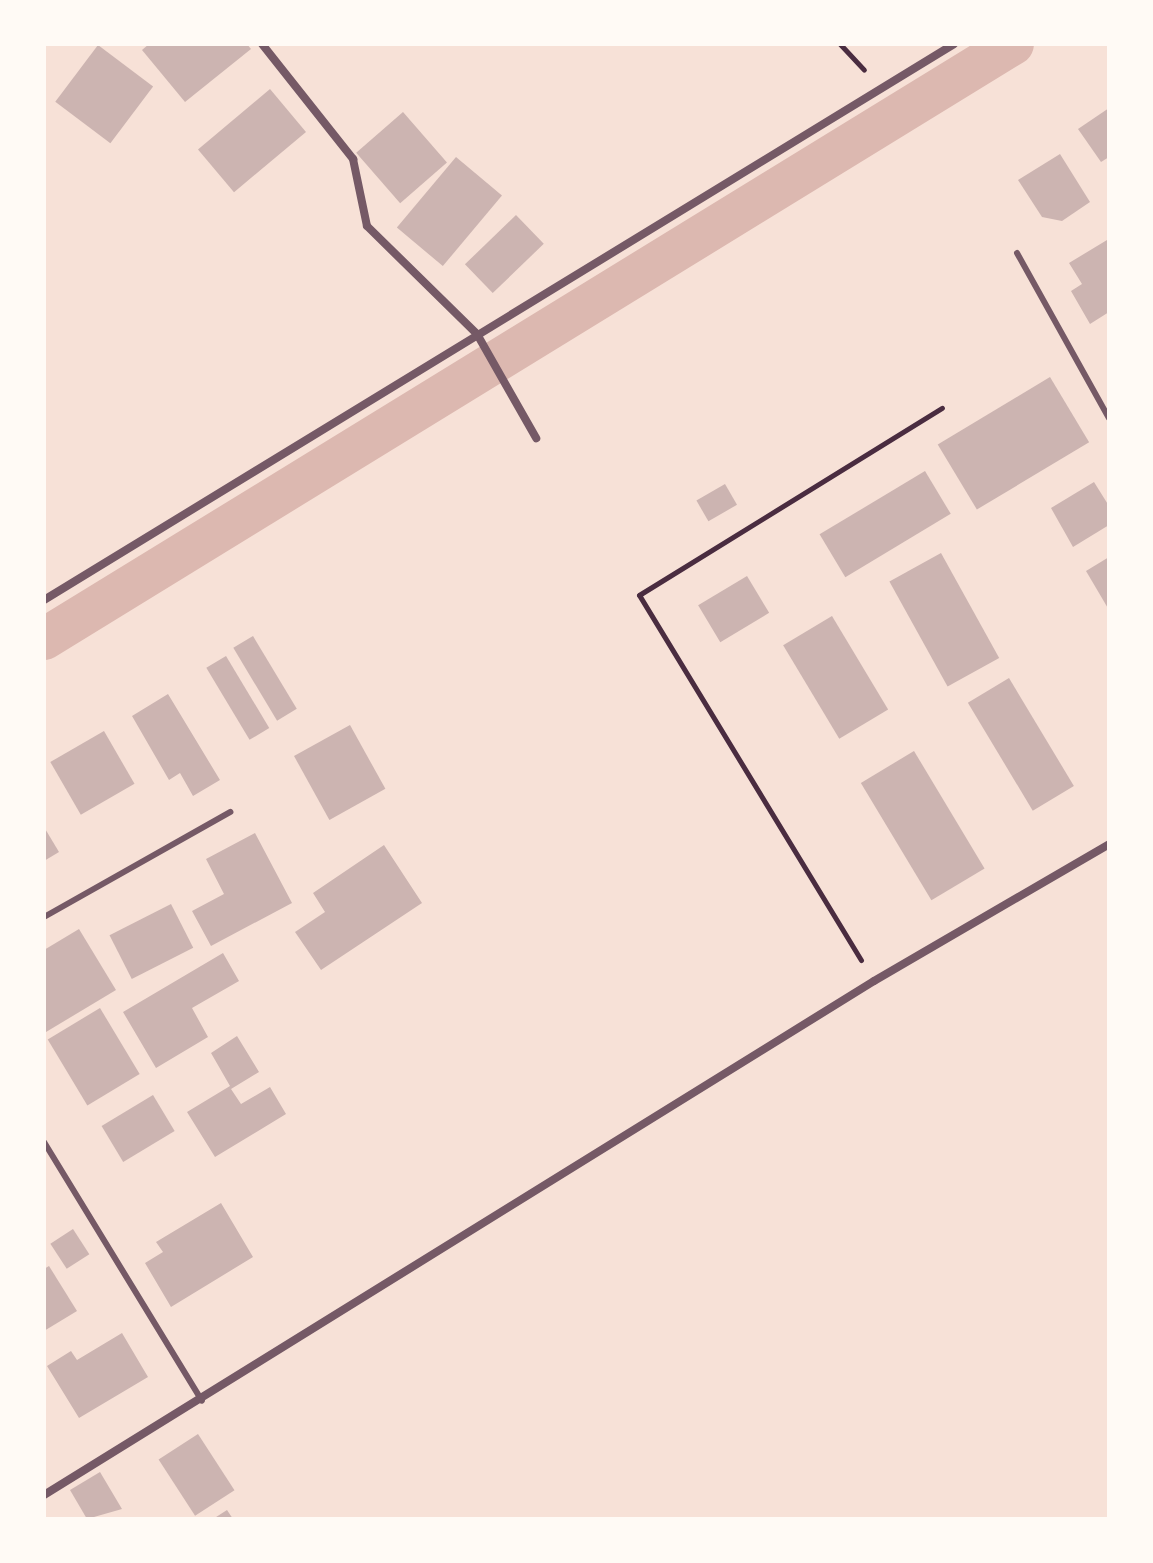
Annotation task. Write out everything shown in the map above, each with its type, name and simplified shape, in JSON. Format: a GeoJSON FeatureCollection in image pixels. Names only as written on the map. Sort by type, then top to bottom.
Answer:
{"type":"FeatureCollection","features":[{"type":"Feature","properties":{"kind":"street"},"geometry":{"type":"LineString","coordinates":[[262,44],[353,159],[367,226],[477,334],[536,438]]}},
{"type":"Feature","properties":{"kind":"street"},"geometry":{"type":"LineString","coordinates":[[44,600],[954,44]]}},
{"type":"Feature","properties":{"kind":"street"},"geometry":{"type":"LineString","coordinates":[[44,1495],[202,1401],[874,981],[1109,844]]}},
{"type":"Feature","properties":{"kind":"lane"},"geometry":{"type":"LineString","coordinates":[[1017,253],[1109,418]]}},
{"type":"Feature","properties":{"kind":"lane"},"geometry":{"type":"LineString","coordinates":[[44,917],[230,812]]}},
{"type":"Feature","properties":{"kind":"lane"},"geometry":{"type":"LineString","coordinates":[[44,1142],[202,1401]]}},
{"type":"Feature","properties":{"kind":"path"},"geometry":{"type":"LineString","coordinates":[[840,44],[881,88]]}},
{"type":"Feature","properties":{"kind":"path"},"geometry":{"type":"LineString","coordinates":[[874,981],[639,595],[942,408]]}},
{"type":"Feature","properties":{"kind":"building"},"geometry":{"type":"Polygon","coordinates":[[[149,44],[247,44],[251,49],[185,102],[142,50],[149,44]]]}},
{"type":"Feature","properties":{"kind":"building"},"geometry":{"type":"Polygon","coordinates":[[[98,45],[153,87],[110,143],[55,102],[98,45]]]}},
{"type":"Feature","properties":{"kind":"building"},"geometry":{"type":"Polygon","coordinates":[[[270,89],[306,132],[234,192],[198,149],[270,89]]]}},
{"type":"Feature","properties":{"kind":"building"},"geometry":{"type":"Polygon","coordinates":[[[1109,108],[1109,157],[1101,162],[1078,129],[1109,108]]]}},
{"type":"Feature","properties":{"kind":"building"},"geometry":{"type":"Polygon","coordinates":[[[403,112],[447,163],[400,203],[356,153],[403,112]]]}},
{"type":"Feature","properties":{"kind":"building"},"geometry":{"type":"Polygon","coordinates":[[[1060,154],[1090,202],[1062,221],[1042,217],[1018,180],[1060,154]]]}},
{"type":"Feature","properties":{"kind":"building"},"geometry":{"type":"Polygon","coordinates":[[[456,157],[502,196],[443,266],[397,227],[456,157]]]}},
{"type":"Feature","properties":{"kind":"building"},"geometry":{"type":"Polygon","coordinates":[[[516,215],[544,244],[493,293],[465,264],[516,215]]]}},
{"type":"Feature","properties":{"kind":"building"},"geometry":{"type":"Polygon","coordinates":[[[1107,240],[1109,312],[1090,324],[1071,291],[1082,284],[1069,263],[1107,240]]]}},
{"type":"Feature","properties":{"kind":"building"},"geometry":{"type":"Polygon","coordinates":[[[1050,377],[1089,442],[977,510],[938,444],[1050,377]]]}},
{"type":"Feature","properties":{"kind":"building"},"geometry":{"type":"Polygon","coordinates":[[[925,471],[951,514],[845,577],[820,534],[925,471]]]}},
{"type":"Feature","properties":{"kind":"building"},"geometry":{"type":"Polygon","coordinates":[[[1094,482],[1109,506],[1109,525],[1073,547],[1051,508],[1094,482]]]}},
{"type":"Feature","properties":{"kind":"building"},"geometry":{"type":"Polygon","coordinates":[[[725,484],[737,505],[708,521],[696,501],[725,484]]]}},
{"type":"Feature","properties":{"kind":"building"},"geometry":{"type":"Polygon","coordinates":[[[941,553],[999,658],[948,687],[889,582],[941,553]]]}},
{"type":"Feature","properties":{"kind":"building"},"geometry":{"type":"Polygon","coordinates":[[[1109,557],[1109,610],[1086,571],[1109,557]]]}},
{"type":"Feature","properties":{"kind":"building"},"geometry":{"type":"Polygon","coordinates":[[[747,576],[769,613],[720,642],[698,605],[747,576]]]}},
{"type":"Feature","properties":{"kind":"building"},"geometry":{"type":"Polygon","coordinates":[[[832,616],[888,709],[839,739],[783,645],[832,616]]]}},
{"type":"Feature","properties":{"kind":"building"},"geometry":{"type":"Polygon","coordinates":[[[253,636],[297,709],[277,721],[233,648],[253,636]]]}},
{"type":"Feature","properties":{"kind":"building"},"geometry":{"type":"Polygon","coordinates":[[[226,656],[269,728],[250,740],[206,668],[226,656]]]}},
{"type":"Feature","properties":{"kind":"building"},"geometry":{"type":"Polygon","coordinates":[[[1009,678],[1074,786],[1033,811],[968,703],[1009,678]]]}},
{"type":"Feature","properties":{"kind":"building"},"geometry":{"type":"Polygon","coordinates":[[[168,694],[220,780],[193,796],[180,773],[169,780],[132,716],[168,694]]]}},
{"type":"Feature","properties":{"kind":"building"},"geometry":{"type":"Polygon","coordinates":[[[350,725],[385,789],[329,820],[294,756],[350,725]]]}},
{"type":"Feature","properties":{"kind":"building"},"geometry":{"type":"Polygon","coordinates":[[[104,731],[134,784],[81,815],[50,762],[104,731]]]}},
{"type":"Feature","properties":{"kind":"building"},"geometry":{"type":"Polygon","coordinates":[[[914,751],[985,868],[931,900],[861,783],[914,751]]]}},
{"type":"Feature","properties":{"kind":"building"},"geometry":{"type":"Polygon","coordinates":[[[44,827],[59,852],[44,861],[44,827]]]}},
{"type":"Feature","properties":{"kind":"building"},"geometry":{"type":"Polygon","coordinates":[[[255,833],[292,903],[211,946],[192,911],[224,894],[206,859],[255,833]]]}},
{"type":"Feature","properties":{"kind":"building"},"geometry":{"type":"Polygon","coordinates":[[[384,845],[422,903],[321,970],[295,932],[325,912],[313,893],[384,845]]]}},
{"type":"Feature","properties":{"kind":"building"},"geometry":{"type":"Polygon","coordinates":[[[171,904],[193,948],[132,979],[110,935],[171,904]]]}},
{"type":"Feature","properties":{"kind":"building"},"geometry":{"type":"Polygon","coordinates":[[[79,929],[116,990],[46,1032],[44,950],[79,929]]]}},
{"type":"Feature","properties":{"kind":"building"},"geometry":{"type":"Polygon","coordinates":[[[223,953],[239,981],[192,1008],[208,1037],[156,1068],[123,1012],[223,953]]]}},
{"type":"Feature","properties":{"kind":"building"},"geometry":{"type":"Polygon","coordinates":[[[100,1008],[140,1074],[87,1105],[48,1039],[100,1008]]]}},
{"type":"Feature","properties":{"kind":"building"},"geometry":{"type":"Polygon","coordinates":[[[237,1036],[259,1072],[231,1089],[241,1104],[270,1087],[286,1114],[215,1157],[187,1112],[230,1086],[211,1053],[237,1036]]]}},
{"type":"Feature","properties":{"kind":"building"},"geometry":{"type":"Polygon","coordinates":[[[153,1095],[175,1131],[123,1162],[102,1126],[153,1095]]]}},
{"type":"Feature","properties":{"kind":"building"},"geometry":{"type":"Polygon","coordinates":[[[221,1203],[253,1257],[171,1307],[145,1263],[163,1252],[156,1242],[221,1203]]]}},
{"type":"Feature","properties":{"kind":"building"},"geometry":{"type":"Polygon","coordinates":[[[73,1229],[89,1254],[67,1269],[50,1244],[73,1229]]]}},
{"type":"Feature","properties":{"kind":"building"},"geometry":{"type":"Polygon","coordinates":[[[49,1266],[77,1311],[44,1331],[44,1269],[49,1266]]]}},
{"type":"Feature","properties":{"kind":"building"},"geometry":{"type":"Polygon","coordinates":[[[122,1333],[148,1377],[79,1418],[47,1366],[71,1351],[77,1360],[122,1333]]]}},
{"type":"Feature","properties":{"kind":"building"},"geometry":{"type":"Polygon","coordinates":[[[198,1434],[234,1490],[195,1516],[159,1460],[198,1434]]]}},
{"type":"Feature","properties":{"kind":"building"},"geometry":{"type":"Polygon","coordinates":[[[100,1472],[122,1509],[87,1519],[70,1490],[100,1472]]]}},
{"type":"Feature","properties":{"kind":"building"},"geometry":{"type":"Polygon","coordinates":[[[227,1510],[233,1519],[213,1519],[227,1510]]]}},
{"type":"Feature","properties":{"kind":"waterway"},"geometry":{"type":"LineString","coordinates":[[44,639],[1013,44]]}}]}
